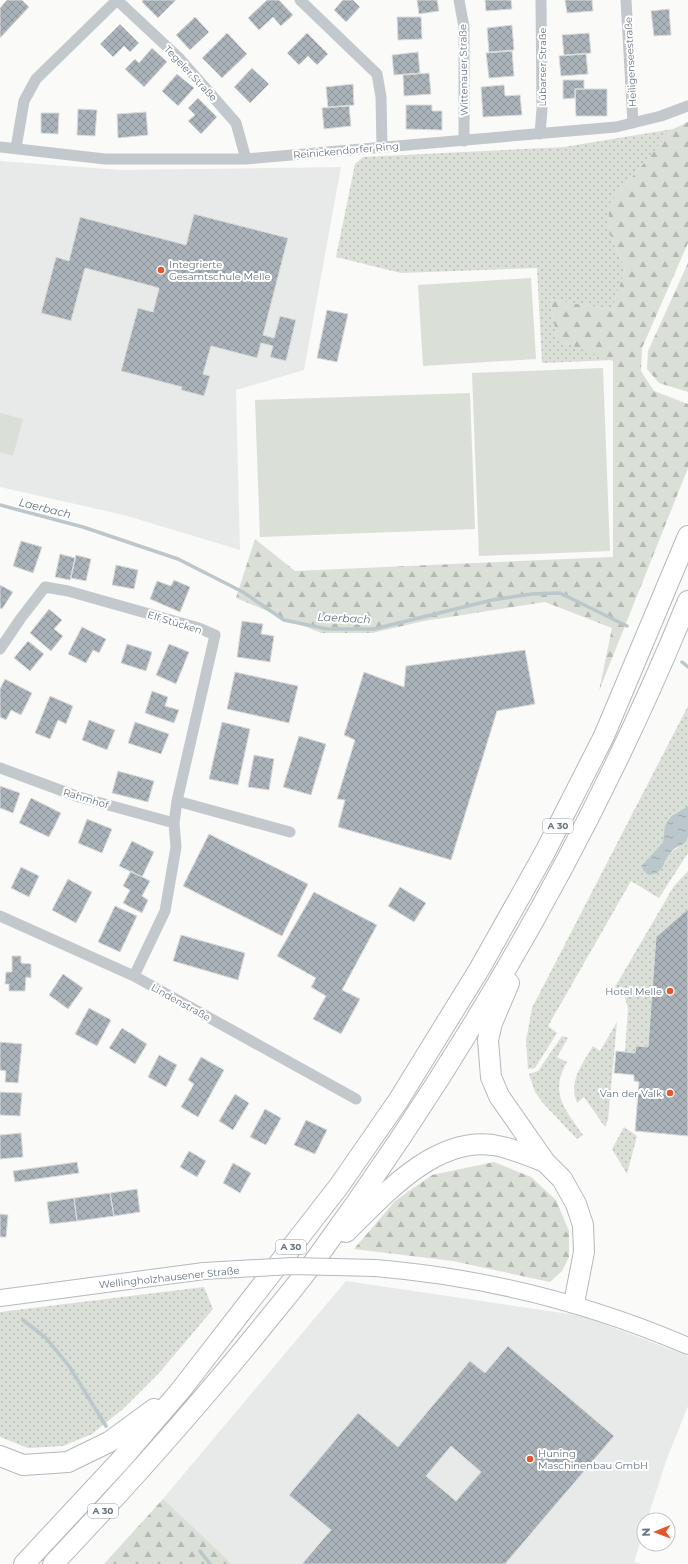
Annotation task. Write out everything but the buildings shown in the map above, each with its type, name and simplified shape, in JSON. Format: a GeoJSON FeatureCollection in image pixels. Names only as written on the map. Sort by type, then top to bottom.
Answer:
{"type":"FeatureCollection","features":[{"type":"Feature","properties":{"kind":"highway","name":"A 30"},"geometry":{"type":"LineString","coordinates":[[24,1564],[119,1462],[180,1390],[339,1186],[398,1101],[480,968],[544,854],[604,736],[688,536]]}},
{"type":"Feature","properties":{"kind":"highway","name":"A 30"},"geometry":{"type":"LineString","coordinates":[[53,1564],[152,1457],[234,1361],[315,1261],[400,1138],[450,1059],[541,908],[591,812],[634,723],[688,601]]}},
{"type":"Feature","properties":{"kind":"highway"},"geometry":{"type":"LineString","coordinates":[[541,908],[492,1023],[488,1040],[491,1077],[499,1096],[545,1162],[562,1179],[576,1204],[583,1225],[584,1252],[574,1304]]}},
{"type":"Feature","properties":{"kind":"highway"},"geometry":{"type":"LineString","coordinates":[[315,1261],[396,1184],[434,1157],[462,1146],[491,1145],[519,1151],[545,1162]]}},
{"type":"Feature","properties":{"kind":"highway"},"geometry":{"type":"LineString","coordinates":[[0,1456],[23,1465],[68,1462],[109,1442],[180,1390]]}},
{"type":"Feature","properties":{"kind":"main road","name":"Wellingholzhausener Straße"},"geometry":{"type":"LineString","coordinates":[[0,1298],[204,1271],[292,1266],[375,1268],[484,1282],[574,1304],[629,1322],[688,1346]]}},
{"type":"Feature","properties":{"kind":"street"},"geometry":{"type":"LineString","coordinates":[[16,148],[24,101],[36,79],[117,0]]}},
{"type":"Feature","properties":{"kind":"street","name":"Tegeler Straße"},"geometry":{"type":"LineString","coordinates":[[117,0],[180,58],[236,123],[246,159]]}},
{"type":"Feature","properties":{"kind":"street"},"geometry":{"type":"LineString","coordinates":[[300,0],[377,74],[381,97],[382,147]]}},
{"type":"Feature","properties":{"kind":"street","name":"Wittenauer Straße"},"geometry":{"type":"LineString","coordinates":[[459,0],[464,27],[464,141]]}},
{"type":"Feature","properties":{"kind":"street","name":"Lübarser Straße"},"geometry":{"type":"LineString","coordinates":[[540,134],[542,109],[541,0]]}},
{"type":"Feature","properties":{"kind":"street","name":"Heiligenseestraße"},"geometry":{"type":"LineString","coordinates":[[626,0],[633,123]]}},
{"type":"Feature","properties":{"kind":"street","name":"Reinickendorfer Ring"},"geometry":{"type":"LineString","coordinates":[[0,147],[105,159],[246,159],[616,127],[661,116],[688,106]]}},
{"type":"Feature","properties":{"kind":"street","name":"Elf Stücken"},"geometry":{"type":"LineString","coordinates":[[0,649],[20,618],[45,587],[75,593],[199,628],[215,635],[177,801],[174,822],[176,847],[165,911],[134,976]]}},
{"type":"Feature","properties":{"kind":"street","name":"Rahmhof"},"geometry":{"type":"LineString","coordinates":[[0,768],[79,797],[174,822]]}},
{"type":"Feature","properties":{"kind":"street"},"geometry":{"type":"LineString","coordinates":[[177,801],[290,832]]}},
{"type":"Feature","properties":{"kind":"street","name":"Lindenstraße"},"geometry":{"type":"LineString","coordinates":[[2,921],[134,976],[356,1098]]}},
{"type":"Feature","properties":{"kind":"shaded area","name":"Integrierte Gesamtschule Melle"},"geometry":{"type":"Polygon","coordinates":[[[0,161],[120,170],[341,167],[304,370],[236,390],[240,550],[124,515],[0,487],[0,161]]]}},
{"type":"Feature","properties":{"kind":"shaded area"},"geometry":{"type":"Polygon","coordinates":[[[346,1281],[583,1316],[688,1356],[688,1406],[666,1461],[650,1512],[636,1512],[637,1552],[634,1562],[641,1564],[232,1564],[162,1500],[346,1281]]]}},
{"type":"Feature","properties":{"kind":"green space"},"geometry":{"type":"Polygon","coordinates":[[[688,122],[688,243],[642,348],[641,371],[654,391],[688,404],[688,468],[599,691],[612,628],[545,602],[424,621],[372,633],[321,633],[236,598],[255,539],[295,571],[613,557],[613,361],[557,340],[550,299],[612,310],[625,269],[609,232],[609,204],[673,129],[688,122]]]}},
{"type":"Feature","properties":{"kind":"green space"},"geometry":{"type":"Polygon","coordinates":[[[673,129],[609,204],[609,232],[625,269],[612,310],[550,299],[557,340],[613,360],[542,363],[537,268],[401,273],[336,257],[355,164],[363,157],[564,147],[673,129]]]}},
{"type":"Feature","properties":{"kind":"green space"},"geometry":{"type":"Polygon","coordinates":[[[688,263],[688,392],[659,383],[647,369],[648,351],[688,263]]]}},
{"type":"Feature","properties":{"kind":"green space"},"geometry":{"type":"Polygon","coordinates":[[[531,278],[536,359],[423,366],[418,285],[531,278]]]}},
{"type":"Feature","properties":{"kind":"green space"},"geometry":{"type":"Polygon","coordinates":[[[603,368],[610,551],[479,556],[472,373],[603,368]]]}},
{"type":"Feature","properties":{"kind":"green space"},"geometry":{"type":"Polygon","coordinates":[[[470,393],[475,529],[260,537],[255,400],[470,393]]]}},
{"type":"Feature","properties":{"kind":"green space"},"geometry":{"type":"Polygon","coordinates":[[[0,413],[23,419],[13,456],[0,452],[0,413]]]}},
{"type":"Feature","properties":{"kind":"green space"},"geometry":{"type":"Polygon","coordinates":[[[688,706],[688,806],[670,816],[663,842],[642,865],[665,863],[669,855],[682,845],[688,838],[688,853],[659,898],[631,881],[548,1026],[557,1033],[535,1068],[528,1069],[526,1041],[532,1008],[688,706]]]}},
{"type":"Feature","properties":{"kind":"green space"},"geometry":{"type":"Polygon","coordinates":[[[688,871],[688,909],[656,937],[648,1047],[635,1053],[625,1052],[628,1008],[625,997],[615,987],[674,886],[688,871]]]}},
{"type":"Feature","properties":{"kind":"green space"},"geometry":{"type":"Polygon","coordinates":[[[617,1022],[608,1120],[605,1127],[584,1097],[577,1103],[574,1087],[578,1073],[593,1046],[600,1051],[617,1022]]]}},
{"type":"Feature","properties":{"kind":"green space"},"geometry":{"type":"Polygon","coordinates":[[[562,1036],[568,1038],[557,1057],[567,1062],[559,1083],[559,1092],[565,1109],[583,1135],[577,1139],[542,1102],[535,1092],[529,1074],[538,1071],[562,1036]]]}},
{"type":"Feature","properties":{"kind":"green space"},"geometry":{"type":"Polygon","coordinates":[[[624,1127],[637,1136],[627,1174],[612,1149],[624,1127]]]}},
{"type":"Feature","properties":{"kind":"green space"},"geometry":{"type":"Polygon","coordinates":[[[494,1162],[531,1177],[556,1200],[569,1231],[569,1257],[562,1271],[550,1282],[453,1261],[354,1249],[395,1201],[432,1175],[494,1162]]]}},
{"type":"Feature","properties":{"kind":"green space"},"geometry":{"type":"Polygon","coordinates":[[[204,1287],[213,1309],[160,1372],[123,1409],[92,1434],[63,1446],[28,1448],[0,1437],[0,1312],[204,1287]]]}},
{"type":"Feature","properties":{"kind":"green space"},"geometry":{"type":"Polygon","coordinates":[[[163,1499],[232,1564],[104,1564],[163,1499]]]}},
{"type":"Feature","properties":{"kind":"water"},"geometry":{"type":"Polygon","coordinates":[[[688,806],[687,840],[672,851],[657,873],[648,875],[643,870],[642,865],[663,842],[665,826],[671,816],[688,806]]]}},
{"type":"Feature","properties":{"kind":"waterway","name":"Laerbach"},"geometry":{"type":"LineString","coordinates":[[0,505],[83,527],[178,559],[243,592],[284,620],[327,629],[374,629],[492,600],[532,594],[560,593],[627,626]]}},
{"type":"Feature","properties":{"kind":"waterway","name":"Laerbach"},"geometry":{"type":"LineString","coordinates":[[682,662],[688,667]]}},
{"type":"Feature","properties":{"kind":"waterway"},"geometry":{"type":"LineString","coordinates":[[23,1320],[46,1338],[69,1366],[106,1426]]}},
{"type":"Feature","properties":{"kind":"waterway"},"geometry":{"type":"LineString","coordinates":[[200,1551],[210,1564]]}},
{"type":"Feature","properties":{"kind":"place","name":"Integrierte Gesamtschule Melle"},"geometry":{"type":"Point","coordinates":[161,270]}},
{"type":"Feature","properties":{"kind":"place","name":"Hotel Melle"},"geometry":{"type":"Point","coordinates":[670,991]}},
{"type":"Feature","properties":{"kind":"place","name":"Van der Valk"},"geometry":{"type":"Point","coordinates":[670,1093]}},
{"type":"Feature","properties":{"kind":"place","name":"Huning Maschinenbau GmbH"},"geometry":{"type":"Point","coordinates":[530,1459]}}]}
